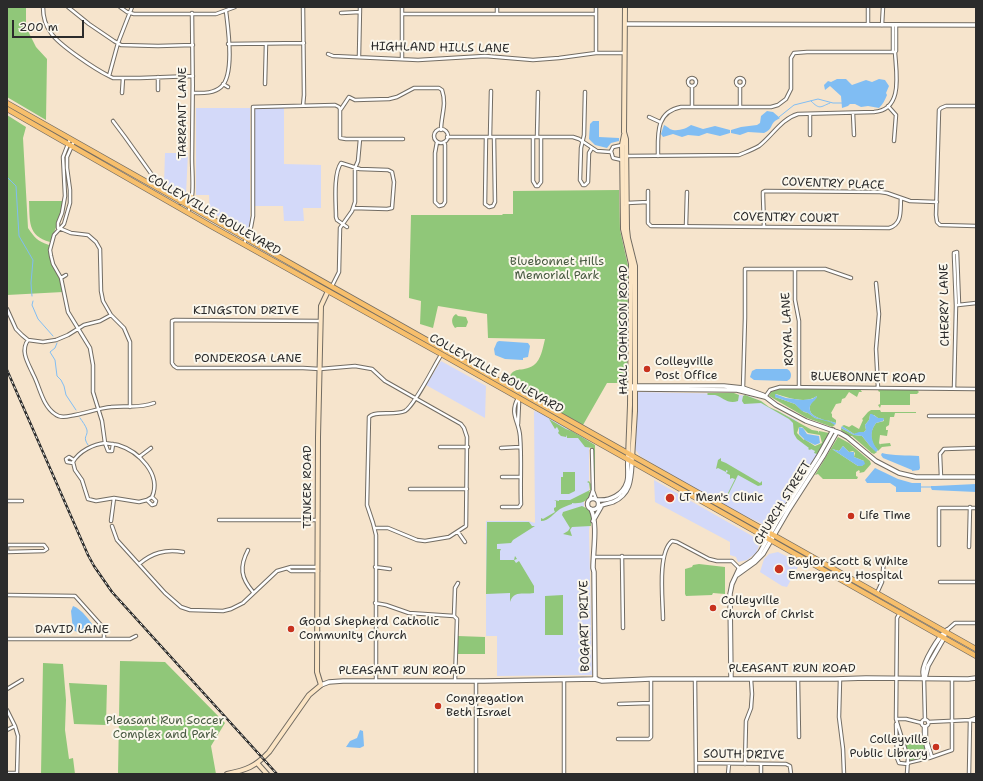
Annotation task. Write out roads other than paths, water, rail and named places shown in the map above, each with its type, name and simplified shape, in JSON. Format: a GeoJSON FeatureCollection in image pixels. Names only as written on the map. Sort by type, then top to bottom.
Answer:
{"type":"FeatureCollection","features":[{"type":"Feature","properties":{"kind":"main road","name":"HALL JOHNSON ROAD"},"geometry":{"type":"LineString","coordinates":[[625,7],[624,134],[622,145],[625,203]]}},
{"type":"Feature","properties":{"kind":"main road","name":"COLLEYVILLE BOULEVARD"},"geometry":{"type":"LineString","coordinates":[[7,103],[160,189],[328,291],[769,540],[873,598],[946,631],[976,649]]}},
{"type":"Feature","properties":{"kind":"main road","name":"COLLEYVILLE BOULEVARD"},"geometry":{"type":"LineString","coordinates":[[7,109],[188,212],[331,286],[521,393],[877,594],[942,637],[976,656]]}},
{"type":"Feature","properties":{"kind":"main road","name":"HALL JOHNSON ROAD"},"geometry":{"type":"LineString","coordinates":[[624,134],[626,139],[624,238],[631,264],[634,417],[630,455]]}},
{"type":"Feature","properties":{"kind":"main road"},"geometry":{"type":"LineString","coordinates":[[181,202],[191,197]]}},
{"type":"Feature","properties":{"kind":"main road","name":"TINKER ROAD"},"geometry":{"type":"LineString","coordinates":[[321,685],[317,672],[318,437],[321,306],[328,291]]}},
{"type":"Feature","properties":{"kind":"main road"},"geometry":{"type":"LineString","coordinates":[[392,327],[394,322]]}},
{"type":"Feature","properties":{"kind":"main road","name":"HALL JOHNSON ROAD"},"geometry":{"type":"LineString","coordinates":[[630,461],[630,405],[633,388]]}},
{"type":"Feature","properties":{"kind":"main road"},"geometry":{"type":"LineString","coordinates":[[518,398],[521,393]]}},
{"type":"Feature","properties":{"kind":"main road"},"geometry":{"type":"LineString","coordinates":[[630,405],[634,417]]}},
{"type":"Feature","properties":{"kind":"main road"},"geometry":{"type":"LineString","coordinates":[[873,598],[877,594]]}},
{"type":"Feature","properties":{"kind":"main road"},"geometry":{"type":"LineString","coordinates":[[227,774],[249,769],[258,764],[269,752],[309,694],[321,685]]}},
{"type":"Feature","properties":{"kind":"main road"},"geometry":{"type":"LineString","coordinates":[[258,764],[267,774]]}},
{"type":"Feature","properties":{"kind":"street"},"geometry":{"type":"LineString","coordinates":[[43,7],[44,19],[53,36],[109,76],[123,78],[193,76]]}},
{"type":"Feature","properties":{"kind":"street"},"geometry":{"type":"LineString","coordinates":[[68,7],[95,28],[118,43],[130,46],[193,45]]}},
{"type":"Feature","properties":{"kind":"street"},"geometry":{"type":"LineString","coordinates":[[120,7],[131,13],[216,14],[235,7]]}},
{"type":"Feature","properties":{"kind":"street"},"geometry":{"type":"LineString","coordinates":[[109,76],[118,43],[131,13],[132,7]]}},
{"type":"Feature","properties":{"kind":"street"},"geometry":{"type":"LineString","coordinates":[[303,7],[303,106]]}},
{"type":"Feature","properties":{"kind":"street"},"geometry":{"type":"LineString","coordinates":[[359,56],[360,7]]}},
{"type":"Feature","properties":{"kind":"street"},"geometry":{"type":"LineString","coordinates":[[402,7],[402,59]]}},
{"type":"Feature","properties":{"kind":"street"},"geometry":{"type":"LineString","coordinates":[[497,7],[497,13]]}},
{"type":"Feature","properties":{"kind":"street"},"geometry":{"type":"LineString","coordinates":[[596,7],[596,53]]}},
{"type":"Feature","properties":{"kind":"street"},"geometry":{"type":"LineString","coordinates":[[868,7],[868,25]]}},
{"type":"Feature","properties":{"kind":"street"},"geometry":{"type":"LineString","coordinates":[[882,25],[883,7]]}},
{"type":"Feature","properties":{"kind":"street"},"geometry":{"type":"LineString","coordinates":[[194,93],[211,92],[219,89],[223,84],[228,71],[226,11]]}},
{"type":"Feature","properties":{"kind":"street"},"geometry":{"type":"LineString","coordinates":[[341,13],[360,12]]}},
{"type":"Feature","properties":{"kind":"street","name":"TARRANT LANE"},"geometry":{"type":"LineString","coordinates":[[188,212],[191,197],[194,93],[192,13]]}},
{"type":"Feature","properties":{"kind":"street"},"geometry":{"type":"LineString","coordinates":[[402,14],[596,14]]}},
{"type":"Feature","properties":{"kind":"street"},"geometry":{"type":"LineString","coordinates":[[625,24],[894,26],[976,25]]}},
{"type":"Feature","properties":{"kind":"street"},"geometry":{"type":"LineString","coordinates":[[626,156],[738,155],[752,150],[760,145],[790,116],[798,114],[877,112],[888,106],[894,99],[897,80],[894,52],[894,26]]}},
{"type":"Feature","properties":{"kind":"street"},"geometry":{"type":"LineString","coordinates":[[228,44],[304,43]]}},
{"type":"Feature","properties":{"kind":"street"},"geometry":{"type":"LineString","coordinates":[[265,84],[266,44]]}},
{"type":"Feature","properties":{"kind":"street"},"geometry":{"type":"LineString","coordinates":[[658,156],[658,132],[660,122],[666,114],[673,109],[681,107],[775,106],[782,103],[786,99],[791,89],[791,58],[795,53],[894,52]]}},
{"type":"Feature","properties":{"kind":"street","name":"HIGHLAND HILLS LANE"},"geometry":{"type":"LineString","coordinates":[[328,54],[333,56],[359,56],[418,60],[485,56],[544,59],[596,53],[625,53]]}},
{"type":"Feature","properties":{"kind":"street"},"geometry":{"type":"LineString","coordinates":[[122,93],[123,78]]}},
{"type":"Feature","properties":{"kind":"street"},"geometry":{"type":"LineString","coordinates":[[158,78],[158,90]]}},
{"type":"Feature","properties":{"kind":"street"},"geometry":{"type":"LineString","coordinates":[[223,84],[228,87]]}},
{"type":"Feature","properties":{"kind":"street"},"geometry":{"type":"LineString","coordinates":[[692,86],[692,107]]}},
{"type":"Feature","properties":{"kind":"street"},"geometry":{"type":"LineString","coordinates":[[740,86],[740,107]]}},
{"type":"Feature","properties":{"kind":"street"},"geometry":{"type":"LineString","coordinates":[[403,139],[340,138],[340,109],[349,97],[355,100],[389,99],[397,97],[414,88],[439,88],[442,90],[445,103],[441,118],[441,130]]}},
{"type":"Feature","properties":{"kind":"street"},"geometry":{"type":"LineString","coordinates":[[490,137],[491,91]]}},
{"type":"Feature","properties":{"kind":"street"},"geometry":{"type":"LineString","coordinates":[[537,137],[538,92]]}},
{"type":"Feature","properties":{"kind":"street"},"geometry":{"type":"LineString","coordinates":[[585,92],[584,135],[581,148],[580,180],[585,185],[588,182],[589,153],[592,148]]}},
{"type":"Feature","properties":{"kind":"street"},"geometry":{"type":"LineString","coordinates":[[245,242],[251,227],[253,216],[253,107],[334,105],[340,109]]}},
{"type":"Feature","properties":{"kind":"street"},"geometry":{"type":"LineString","coordinates":[[888,106],[896,115],[894,140]]}},
{"type":"Feature","properties":{"kind":"street"},"geometry":{"type":"LineString","coordinates":[[976,106],[943,107],[938,112],[936,215],[937,222],[940,225],[976,226]]}},
{"type":"Feature","properties":{"kind":"street"},"geometry":{"type":"LineString","coordinates":[[853,113],[854,135]]}},
{"type":"Feature","properties":{"kind":"street"},"geometry":{"type":"LineString","coordinates":[[810,114],[810,135]]}},
{"type":"Feature","properties":{"kind":"street"},"geometry":{"type":"LineString","coordinates":[[649,117],[660,122]]}},
{"type":"Feature","properties":{"kind":"street"},"geometry":{"type":"LineString","coordinates":[[113,121],[126,137],[155,179],[160,189]]}},
{"type":"Feature","properties":{"kind":"street"},"geometry":{"type":"LineString","coordinates":[[441,130],[446,132],[447,137],[444,142],[445,202],[443,205],[439,206],[435,202],[435,154],[437,142],[434,135],[437,131],[441,130]]}},
{"type":"Feature","properties":{"kind":"street"},"geometry":{"type":"LineString","coordinates":[[447,137],[573,137],[600,152],[611,152]]}},
{"type":"Feature","properties":{"kind":"street"},"geometry":{"type":"LineString","coordinates":[[486,137],[485,204],[489,208],[494,206],[495,202],[494,137]]}},
{"type":"Feature","properties":{"kind":"street"},"geometry":{"type":"LineString","coordinates":[[533,137],[533,180],[536,186],[538,186],[541,182],[541,137]]}},
{"type":"Feature","properties":{"kind":"street"},"geometry":{"type":"LineString","coordinates":[[328,291],[339,272],[340,228],[353,208],[355,202],[355,168],[358,161],[360,139]]}},
{"type":"Feature","properties":{"kind":"street"},"geometry":{"type":"LineString","coordinates":[[72,140],[67,157],[70,204],[64,224],[58,228],[54,234],[50,252],[53,264],[61,278],[68,312],[88,342],[92,355],[94,392],[102,421],[105,443],[109,452],[113,450],[113,444]]}},
{"type":"Feature","properties":{"kind":"street"},"geometry":{"type":"LineString","coordinates":[[437,142],[444,142]]}},
{"type":"Feature","properties":{"kind":"street"},"geometry":{"type":"LineString","coordinates":[[58,228],[58,223],[64,205],[63,157],[70,145]]}},
{"type":"Feature","properties":{"kind":"street"},"geometry":{"type":"LineString","coordinates":[[611,152],[613,147],[622,145]]}},
{"type":"Feature","properties":{"kind":"street"},"geometry":{"type":"LineString","coordinates":[[611,152],[614,158],[622,160]]}},
{"type":"Feature","properties":{"kind":"street"},"geometry":{"type":"LineString","coordinates":[[347,227],[337,220],[336,217],[335,194],[338,168],[341,164],[355,168],[388,170],[392,172],[394,182],[392,208],[353,208]]}},
{"type":"Feature","properties":{"kind":"street"},"geometry":{"type":"LineString","coordinates":[[63,178],[68,178]]}},
{"type":"Feature","properties":{"kind":"street"},"geometry":{"type":"LineString","coordinates":[[625,203],[648,202],[648,191]]}},
{"type":"Feature","properties":{"kind":"street","name":"COVENTRY PLACE"},"geometry":{"type":"LineString","coordinates":[[764,227],[763,193],[765,191],[880,192],[910,201],[937,202]]}},
{"type":"Feature","properties":{"kind":"street"},"geometry":{"type":"LineString","coordinates":[[686,226],[687,192]]}},
{"type":"Feature","properties":{"kind":"street","name":"COVENTRY COURT"},"geometry":{"type":"LineString","coordinates":[[648,202],[649,224],[651,226],[889,228],[894,227],[899,221],[901,198]]}},
{"type":"Feature","properties":{"kind":"street"},"geometry":{"type":"LineString","coordinates":[[58,228],[71,233],[88,235],[98,245],[100,254],[102,296],[111,315],[124,328],[130,342],[130,407]]}},
{"type":"Feature","properties":{"kind":"street","name":"CHERRY LANE"},"geometry":{"type":"LineString","coordinates":[[954,389],[957,305],[957,300],[957,252],[954,253],[954,256],[957,300]]}},
{"type":"Feature","properties":{"kind":"street"},"geometry":{"type":"LineString","coordinates":[[742,389],[745,318],[745,269],[829,270],[851,278]]}},
{"type":"Feature","properties":{"kind":"street","name":"ROYAL LANE"},"geometry":{"type":"LineString","coordinates":[[795,269],[795,300],[799,321],[799,387]]}},
{"type":"Feature","properties":{"kind":"street"},"geometry":{"type":"LineString","coordinates":[[61,278],[66,275]]}},
{"type":"Feature","properties":{"kind":"street"},"geometry":{"type":"LineString","coordinates":[[876,283],[878,308],[876,350],[878,388]]}},
{"type":"Feature","properties":{"kind":"street"},"geometry":{"type":"LineString","coordinates":[[957,305],[976,303]]}},
{"type":"Feature","properties":{"kind":"street"},"geometry":{"type":"LineString","coordinates":[[7,309],[16,329],[28,340],[44,342],[56,340],[88,324],[100,321],[111,315]]}},
{"type":"Feature","properties":{"kind":"street","name":"KINGSTON DRIVE"},"geometry":{"type":"LineString","coordinates":[[177,368],[172,363],[172,321],[175,320],[321,321]]}},
{"type":"Feature","properties":{"kind":"street"},"geometry":{"type":"LineString","coordinates":[[28,340],[25,344],[24,351],[45,402],[56,416],[67,416],[110,407],[144,406],[154,403]]}},
{"type":"Feature","properties":{"kind":"street"},"geometry":{"type":"LineString","coordinates":[[376,681],[375,528],[367,505],[369,417],[373,414],[400,413],[409,408],[441,354]]}},
{"type":"Feature","properties":{"kind":"street","name":"PONDEROSA LANE"},"geometry":{"type":"LineString","coordinates":[[177,368],[320,369],[355,366],[368,367],[374,370],[385,380],[461,424],[466,432],[468,447],[466,525],[458,532]]}},
{"type":"Feature","properties":{"kind":"street","name":"BLUEBONNET ROAD"},"geometry":{"type":"LineString","coordinates":[[765,397],[769,391],[774,388],[799,387],[976,389]]}},
{"type":"Feature","properties":{"kind":"street"},"geometry":{"type":"LineString","coordinates":[[633,388],[742,389],[765,397],[806,421],[835,431],[847,437],[876,461],[899,473],[916,477],[976,477]]}},
{"type":"Feature","properties":{"kind":"street"},"geometry":{"type":"LineString","coordinates":[[502,507],[519,507],[520,504],[520,435],[518,425],[518,398]]}},
{"type":"Feature","properties":{"kind":"street"},"geometry":{"type":"LineString","coordinates":[[518,398],[515,402],[515,420],[518,425]]}},
{"type":"Feature","properties":{"kind":"street"},"geometry":{"type":"LineString","coordinates":[[929,416],[976,416]]}},
{"type":"Feature","properties":{"kind":"street","name":"CHURCH STREET"},"geometry":{"type":"LineString","coordinates":[[731,679],[730,594],[732,584],[741,570],[757,558],[809,475],[824,456],[835,431]]}},
{"type":"Feature","properties":{"kind":"street"},"geometry":{"type":"LineString","coordinates":[[147,500],[152,505],[156,502],[152,497],[154,485],[152,474],[139,457],[126,449],[117,445],[105,443],[93,446],[74,460],[73,464],[75,470],[84,484],[88,499],[96,500],[114,498],[139,502],[152,497]]}},
{"type":"Feature","properties":{"kind":"street"},"geometry":{"type":"LineString","coordinates":[[440,447],[468,447]]}},
{"type":"Feature","properties":{"kind":"street"},"geometry":{"type":"LineString","coordinates":[[501,448],[520,447]]}},
{"type":"Feature","properties":{"kind":"street"},"geometry":{"type":"LineString","coordinates":[[139,457],[151,448]]}},
{"type":"Feature","properties":{"kind":"street"},"geometry":{"type":"LineString","coordinates":[[941,477],[940,454],[944,449],[976,448]]}},
{"type":"Feature","properties":{"kind":"street"},"geometry":{"type":"LineString","coordinates":[[592,450],[593,490],[588,504],[591,509],[597,508],[599,503],[593,490]]}},
{"type":"Feature","properties":{"kind":"street"},"geometry":{"type":"LineString","coordinates":[[73,464],[67,462],[66,459],[69,457],[74,460]]}},
{"type":"Feature","properties":{"kind":"street","name":"HALL JOHNSON ROAD"},"geometry":{"type":"LineString","coordinates":[[597,508],[621,497],[631,481],[630,461]]}},
{"type":"Feature","properties":{"kind":"street"},"geometry":{"type":"LineString","coordinates":[[502,477],[520,477]]}},
{"type":"Feature","properties":{"kind":"street"},"geometry":{"type":"LineString","coordinates":[[410,489],[467,489]]}},
{"type":"Feature","properties":{"kind":"street"},"geometry":{"type":"LineString","coordinates":[[111,521],[114,498]]}},
{"type":"Feature","properties":{"kind":"street"},"geometry":{"type":"LineString","coordinates":[[590,499],[614,500]]}},
{"type":"Feature","properties":{"kind":"street"},"geometry":{"type":"LineString","coordinates":[[7,501],[22,501]]}},
{"type":"Feature","properties":{"kind":"street"},"geometry":{"type":"LineString","coordinates":[[593,521],[598,510],[607,504]]}},
{"type":"Feature","properties":{"kind":"street","name":"BOGART DRIVE"},"geometry":{"type":"LineString","coordinates":[[593,521],[597,508]]}},
{"type":"Feature","properties":{"kind":"street"},"geometry":{"type":"LineString","coordinates":[[939,545],[939,508],[976,508]]}},
{"type":"Feature","properties":{"kind":"street"},"geometry":{"type":"LineString","coordinates":[[969,547],[970,508]]}},
{"type":"Feature","properties":{"kind":"street","name":"BOGART DRIVE"},"geometry":{"type":"LineString","coordinates":[[591,509],[595,565],[595,679]]}},
{"type":"Feature","properties":{"kind":"street"},"geometry":{"type":"LineString","coordinates":[[219,520],[318,520]]}},
{"type":"Feature","properties":{"kind":"street"},"geometry":{"type":"LineString","coordinates":[[112,526],[117,540],[171,599],[183,609],[203,612],[228,610],[243,603],[253,592],[278,571],[287,569],[291,571],[318,569]]}},
{"type":"Feature","properties":{"kind":"street"},"geometry":{"type":"LineString","coordinates":[[375,528],[388,528],[417,540],[425,541],[445,538],[458,532],[466,542]]}},
{"type":"Feature","properties":{"kind":"street"},"geometry":{"type":"LineString","coordinates":[[663,619],[663,556],[668,544],[672,541],[675,541],[711,560],[732,561],[741,570]]}},
{"type":"Feature","properties":{"kind":"street"},"geometry":{"type":"LineString","coordinates":[[7,544],[44,545],[47,548],[44,551],[7,552],[7,544]]}},
{"type":"Feature","properties":{"kind":"street"},"geometry":{"type":"LineString","coordinates":[[248,550],[244,558],[243,572],[247,584],[253,592]]}},
{"type":"Feature","properties":{"kind":"street"},"geometry":{"type":"LineString","coordinates":[[139,564],[148,556],[159,552],[183,552]]}},
{"type":"Feature","properties":{"kind":"street"},"geometry":{"type":"LineString","coordinates":[[622,556],[623,628]]}},
{"type":"Feature","properties":{"kind":"street"},"geometry":{"type":"LineString","coordinates":[[594,557],[663,556]]}},
{"type":"Feature","properties":{"kind":"street"},"geometry":{"type":"LineString","coordinates":[[877,594],[882,582],[884,560]]}},
{"type":"Feature","properties":{"kind":"street"},"geometry":{"type":"LineString","coordinates":[[375,567],[390,568]]}},
{"type":"Feature","properties":{"kind":"street"},"geometry":{"type":"LineString","coordinates":[[940,582],[976,582]]}},
{"type":"Feature","properties":{"kind":"street"},"geometry":{"type":"LineString","coordinates":[[455,681],[457,619],[454,616],[455,588],[458,583]]}},
{"type":"Feature","properties":{"kind":"street"},"geometry":{"type":"LineString","coordinates":[[7,595],[75,596],[101,626],[104,631],[104,639]]}},
{"type":"Feature","properties":{"kind":"street"},"geometry":{"type":"LineString","coordinates":[[375,602],[409,613],[454,616]]}},
{"type":"Feature","properties":{"kind":"street"},"geometry":{"type":"LineString","coordinates":[[901,610],[897,618],[896,719],[898,761],[902,764],[908,764],[941,755],[952,750],[952,679]]}},
{"type":"Feature","properties":{"kind":"street"},"geometry":{"type":"LineString","coordinates":[[931,757],[923,720],[925,720],[924,679],[928,666],[946,631],[955,623],[976,622]]}},
{"type":"Feature","properties":{"kind":"street","name":"DAVID LANE"},"geometry":{"type":"LineString","coordinates":[[7,639],[130,639],[136,636]]}},
{"type":"Feature","properties":{"kind":"street","name":"PLEASANT RUN ROAD"},"geometry":{"type":"LineString","coordinates":[[321,685],[329,682],[343,681],[976,678]]}},
{"type":"Feature","properties":{"kind":"street"},"geometry":{"type":"LineString","coordinates":[[618,739],[650,738],[651,679]]}},
{"type":"Feature","properties":{"kind":"street"},"geometry":{"type":"LineString","coordinates":[[696,679],[696,774]]}},
{"type":"Feature","properties":{"kind":"street"},"geometry":{"type":"LineString","coordinates":[[745,764],[746,721],[752,694],[751,679]]}},
{"type":"Feature","properties":{"kind":"street"},"geometry":{"type":"LineString","coordinates":[[798,679],[798,737]]}},
{"type":"Feature","properties":{"kind":"street"},"geometry":{"type":"LineString","coordinates":[[840,679],[839,717],[844,774]]}},
{"type":"Feature","properties":{"kind":"street"},"geometry":{"type":"LineString","coordinates":[[7,689],[22,680]]}},
{"type":"Feature","properties":{"kind":"street"},"geometry":{"type":"LineString","coordinates":[[564,680],[564,774]]}},
{"type":"Feature","properties":{"kind":"street"},"geometry":{"type":"LineString","coordinates":[[476,681],[476,774]]}},
{"type":"Feature","properties":{"kind":"street"},"geometry":{"type":"LineString","coordinates":[[619,704],[651,703]]}},
{"type":"Feature","properties":{"kind":"street"},"geometry":{"type":"LineString","coordinates":[[7,710],[18,736],[17,773],[7,773]]}},
{"type":"Feature","properties":{"kind":"street"},"geometry":{"type":"LineString","coordinates":[[896,719],[906,719],[924,725]]}},
{"type":"Feature","properties":{"kind":"street"},"geometry":{"type":"LineString","coordinates":[[896,719],[908,758],[907,774]]}},
{"type":"Feature","properties":{"kind":"street"},"geometry":{"type":"LineString","coordinates":[[969,774],[970,720]]}},
{"type":"Feature","properties":{"kind":"street"},"geometry":{"type":"LineString","coordinates":[[924,725],[928,722],[976,720]]}},
{"type":"Feature","properties":{"kind":"street"},"geometry":{"type":"LineString","coordinates":[[7,730],[15,726]]}},
{"type":"Feature","properties":{"kind":"street","name":"SOUTH DRIVE"},"geometry":{"type":"LineString","coordinates":[[696,763],[786,764],[790,766],[791,774]]}},
{"type":"Feature","properties":{"kind":"street"},"geometry":{"type":"LineString","coordinates":[[728,774],[729,764]]}},
{"type":"Feature","properties":{"kind":"street"},"geometry":{"type":"LineString","coordinates":[[761,764],[761,774]]}},
{"type":"Feature","properties":{"kind":"water"},"geometry":{"type":"Polygon","coordinates":[[[837,79],[846,79],[852,85],[866,80],[872,82],[879,79],[885,80],[889,86],[886,93],[887,95],[879,108],[868,106],[861,107],[855,104],[850,104],[842,108],[841,96],[830,86],[825,90],[824,85],[828,81],[831,82],[837,79]]]}},
{"type":"Feature","properties":{"kind":"water"},"geometry":{"type":"Polygon","coordinates":[[[767,111],[773,112],[780,118],[773,122],[767,132],[748,132],[740,135],[731,133],[731,130],[757,125],[760,123],[761,116],[767,111]]]}},
{"type":"Feature","properties":{"kind":"water"},"geometry":{"type":"Polygon","coordinates":[[[593,121],[599,121],[599,137],[619,138],[619,141],[611,143],[607,148],[595,145],[589,139],[590,124],[593,121]]]}},
{"type":"Feature","properties":{"kind":"water"},"geometry":{"type":"Polygon","coordinates":[[[664,125],[675,130],[684,129],[691,125],[703,129],[715,126],[730,130],[730,133],[720,136],[707,133],[699,136],[688,135],[682,137],[673,134],[663,137],[661,134],[664,125]]]}},
{"type":"Feature","properties":{"kind":"water"},"geometry":{"type":"Polygon","coordinates":[[[499,341],[528,343],[530,346],[528,357],[523,358],[523,360],[505,359],[495,355],[494,349],[499,341]]]}},
{"type":"Feature","properties":{"kind":"water"},"geometry":{"type":"Polygon","coordinates":[[[756,369],[787,369],[790,372],[791,378],[787,381],[754,380],[750,377],[752,371],[756,369]]]}},
{"type":"Feature","properties":{"kind":"water"},"geometry":{"type":"Polygon","coordinates":[[[775,394],[786,398],[802,400],[812,399],[817,396],[810,406],[812,414],[819,418],[836,423],[835,425],[815,418],[802,411],[795,404],[775,397],[775,394]]]}},
{"type":"Feature","properties":{"kind":"water"},"geometry":{"type":"Polygon","coordinates":[[[870,414],[884,419],[883,421],[876,423],[872,430],[872,440],[878,450],[876,452],[862,436],[854,435],[841,428],[842,426],[854,434],[864,432],[866,430],[865,425],[869,420],[870,414]]]}},
{"type":"Feature","properties":{"kind":"water"},"geometry":{"type":"Polygon","coordinates":[[[799,427],[803,428],[807,434],[819,436],[820,443],[815,445],[805,440],[799,434],[799,427]]]}},
{"type":"Feature","properties":{"kind":"water"},"geometry":{"type":"Polygon","coordinates":[[[843,446],[849,452],[854,452],[854,457],[864,461],[865,464],[858,466],[832,449],[839,451],[843,446]]]}},
{"type":"Feature","properties":{"kind":"water"},"geometry":{"type":"Polygon","coordinates":[[[882,453],[919,456],[920,468],[919,470],[912,471],[883,458],[881,455],[882,453]]]}},
{"type":"Feature","properties":{"kind":"water"},"geometry":{"type":"Polygon","coordinates":[[[875,468],[898,479],[912,483],[921,483],[921,492],[896,492],[896,487],[890,483],[867,483],[865,480],[875,468]]]}},
{"type":"Feature","properties":{"kind":"water"},"geometry":{"type":"Polygon","coordinates":[[[976,484],[976,492],[932,490],[931,488],[931,486],[976,484]]]}},
{"type":"Feature","properties":{"kind":"water"},"geometry":{"type":"Polygon","coordinates":[[[73,606],[86,616],[92,623],[96,630],[95,631],[77,632],[73,630],[71,611],[73,606]]]}},
{"type":"Feature","properties":{"kind":"water"},"geometry":{"type":"Polygon","coordinates":[[[360,730],[363,731],[364,746],[360,748],[346,747],[350,741],[357,738],[360,730]]]}},
{"type":"Feature","properties":{"kind":"waterway"},"geometry":{"type":"LineString","coordinates":[[779,117],[794,105],[818,99],[833,103],[842,103]]}},
{"type":"Feature","properties":{"kind":"waterway"},"geometry":{"type":"LineString","coordinates":[[811,101],[818,107],[830,103]]}},
{"type":"Feature","properties":{"kind":"waterway"},"geometry":{"type":"LineString","coordinates":[[7,177],[16,186],[19,236],[33,260],[31,283],[32,296]]}},
{"type":"Feature","properties":{"kind":"waterway"},"geometry":{"type":"LineString","coordinates":[[33,301],[32,305],[38,319],[53,336]]}},
{"type":"Feature","properties":{"kind":"waterway"},"geometry":{"type":"LineString","coordinates":[[57,343],[55,348],[50,352],[55,360],[57,376],[61,380],[66,395],[76,410]]}},
{"type":"Feature","properties":{"kind":"waterway"},"geometry":{"type":"LineString","coordinates":[[80,418],[87,430],[85,438],[88,445]]}},
{"type":"Feature","properties":{"kind":"waterway"},"geometry":{"type":"LineString","coordinates":[[921,487],[931,487]]}},
{"type":"Feature","properties":{"kind":"railway"},"geometry":{"type":"LineString","coordinates":[[7,370],[94,566],[112,592],[277,774]]}},
{"type":"Feature","properties":{"kind":"place","name":"Colleyville Post Office"},"geometry":{"type":"Point","coordinates":[647,369]}},
{"type":"Feature","properties":{"kind":"place","name":"LT Men's Clinic"},"geometry":{"type":"Point","coordinates":[670,498]}},
{"type":"Feature","properties":{"kind":"place","name":"Life Time"},"geometry":{"type":"Point","coordinates":[851,516]}},
{"type":"Feature","properties":{"kind":"place","name":"Baylor Scott & White Emergency Hospital"},"geometry":{"type":"Point","coordinates":[779,569]}},
{"type":"Feature","properties":{"kind":"place","name":"Colleyville Church of Christ"},"geometry":{"type":"Point","coordinates":[713,608]}},
{"type":"Feature","properties":{"kind":"place","name":"Good Shepherd Catholic Community Church"},"geometry":{"type":"Point","coordinates":[291,629]}},
{"type":"Feature","properties":{"kind":"place","name":"Congregation Beth Israel"},"geometry":{"type":"Point","coordinates":[438,706]}},
{"type":"Feature","properties":{"kind":"place","name":"Colleyville Public Library"},"geometry":{"type":"Point","coordinates":[936,747]}},
{"type":"Feature","properties":{"kind":"park label","name":"Bluebonnet Hills Memorial Park"},"geometry":{"type":"Point","coordinates":[557,269]}},
{"type":"Feature","properties":{"kind":"park label","name":"Pleasant Run Soccer Complex and Park"},"geometry":{"type":"Point","coordinates":[165,728]}}]}
